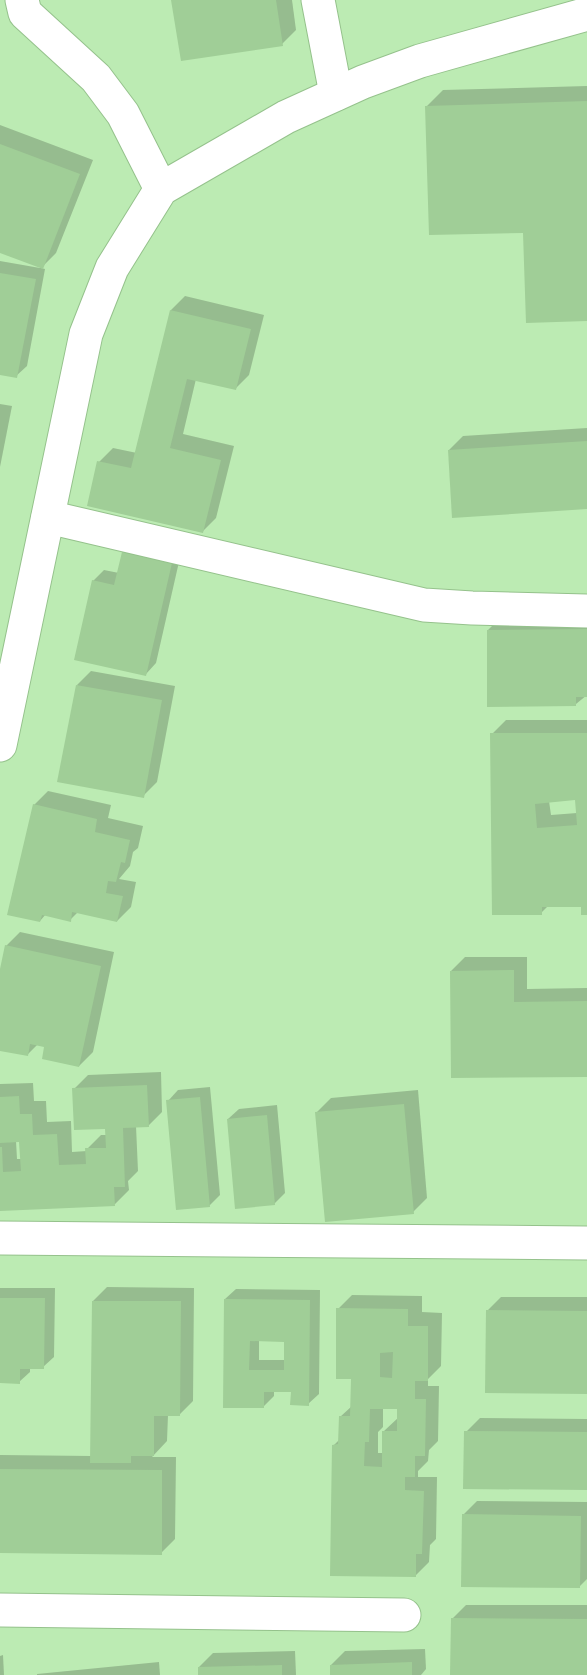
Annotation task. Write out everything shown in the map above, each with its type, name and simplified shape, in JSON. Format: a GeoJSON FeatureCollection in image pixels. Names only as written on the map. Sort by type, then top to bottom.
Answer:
{"type":"FeatureCollection","features":[{"type":"Feature","properties":{"kind":"street"},"geometry":{"type":"LineString","coordinates":[[318,0],[336,94]]}},
{"type":"Feature","properties":{"kind":"street"},"geometry":{"type":"LineString","coordinates":[[16,11],[96,78],[123,114],[161,189]]}},
{"type":"Feature","properties":{"kind":"street"},"geometry":{"type":"LineString","coordinates":[[0,745],[86,334],[112,268],[161,189],[286,117],[336,94],[420,61],[587,14]]}},
{"type":"Feature","properties":{"kind":"street"},"geometry":{"type":"LineString","coordinates":[[48,517],[424,605],[587,611]]}},
{"type":"Feature","properties":{"kind":"street"},"geometry":{"type":"LineString","coordinates":[[0,1238],[587,1243]]}},
{"type":"Feature","properties":{"kind":"street"},"geometry":{"type":"LineString","coordinates":[[0,1610],[404,1615]]}},
{"type":"Feature","properties":{"kind":"building"},"geometry":{"type":"Polygon","coordinates":[[[171,0],[276,0],[283,46],[181,61],[171,0]]]}},
{"type":"Feature","properties":{"kind":"building"},"geometry":{"type":"Polygon","coordinates":[[[587,101],[587,321],[526,323],[523,233],[429,235],[425,106],[587,101]]]}},
{"type":"Feature","properties":{"kind":"building"},"geometry":{"type":"Polygon","coordinates":[[[0,144],[80,174],[43,269],[0,253],[0,144]]]}},
{"type":"Feature","properties":{"kind":"building"},"geometry":{"type":"Polygon","coordinates":[[[0,273],[36,279],[17,378],[0,375],[0,273]]]}},
{"type":"Feature","properties":{"kind":"building"},"geometry":{"type":"Polygon","coordinates":[[[170,310],[251,329],[236,390],[187,379],[170,448],[221,460],[203,533],[87,506],[97,461],[131,468],[170,310]]]}},
{"type":"Feature","properties":{"kind":"building"},"geometry":{"type":"Polygon","coordinates":[[[587,441],[587,509],[452,518],[448,450],[587,441]]]}},
{"type":"Feature","properties":{"kind":"building"},"geometry":{"type":"Polygon","coordinates":[[[122,552],[172,563],[146,676],[74,660],[92,580],[114,585],[122,552]]]}},
{"type":"Feature","properties":{"kind":"building"},"geometry":{"type":"Polygon","coordinates":[[[587,629],[587,697],[576,697],[576,706],[487,707],[487,630],[587,629]]]}},
{"type":"Feature","properties":{"kind":"building"},"geometry":{"type":"Polygon","coordinates":[[[76,685],[162,700],[144,798],[57,782],[76,685]]]}},
{"type":"Feature","properties":{"kind":"building"},"geometry":{"type":"Polygon","coordinates":[[[490,733],[587,733],[587,915],[581,915],[581,907],[542,907],[542,915],[492,915],[490,733]],[[575,800],[535,804],[537,828],[577,825],[575,800]]]}},
{"type":"Feature","properties":{"kind":"building"},"geometry":{"type":"Polygon","coordinates":[[[33,804],[97,819],[95,832],[130,840],[125,863],[121,862],[116,882],[108,881],[106,893],[123,896],[117,922],[72,912],[71,922],[42,915],[40,922],[7,915],[33,804]]]}},
{"type":"Feature","properties":{"kind":"building"},"geometry":{"type":"Polygon","coordinates":[[[5,945],[101,966],[79,1067],[42,1059],[44,1047],[30,1044],[28,1056],[0,1051],[0,969],[5,945]]]}},
{"type":"Feature","properties":{"kind":"building"},"geometry":{"type":"Polygon","coordinates":[[[514,970],[514,1002],[587,1001],[587,1077],[451,1078],[450,971],[514,970]]]}},
{"type":"Feature","properties":{"kind":"building"},"geometry":{"type":"Polygon","coordinates":[[[147,1085],[149,1127],[123,1128],[125,1187],[114,1187],[115,1206],[0,1211],[0,1147],[2,1147],[3,1172],[21,1171],[19,1142],[0,1143],[0,1097],[19,1096],[20,1114],[32,1114],[33,1135],[57,1134],[59,1165],[86,1164],[85,1148],[106,1148],[105,1129],[74,1130],[72,1088],[147,1085]]]}},
{"type":"Feature","properties":{"kind":"building"},"geometry":{"type":"Polygon","coordinates":[[[200,1097],[210,1207],[176,1210],[166,1100],[200,1097]]]}},
{"type":"Feature","properties":{"kind":"building"},"geometry":{"type":"Polygon","coordinates":[[[404,1104],[414,1214],[325,1222],[315,1112],[404,1104]]]}},
{"type":"Feature","properties":{"kind":"building"},"geometry":{"type":"Polygon","coordinates":[[[267,1115],[275,1205],[235,1209],[227,1119],[267,1115]]]}},
{"type":"Feature","properties":{"kind":"building"},"geometry":{"type":"Polygon","coordinates":[[[0,1298],[45,1298],[44,1369],[20,1369],[20,1384],[0,1383],[0,1298]]]}},
{"type":"Feature","properties":{"kind":"building"},"geometry":{"type":"Polygon","coordinates":[[[224,1299],[310,1300],[309,1406],[290,1405],[291,1392],[264,1392],[264,1408],[223,1408],[224,1299]],[[250,1341],[249,1370],[284,1370],[284,1342],[250,1341]]]}},
{"type":"Feature","properties":{"kind":"building"},"geometry":{"type":"Polygon","coordinates":[[[92,1301],[181,1301],[180,1416],[154,1416],[154,1456],[131,1456],[131,1463],[90,1463],[92,1301]]]}},
{"type":"Feature","properties":{"kind":"building"},"geometry":{"type":"Polygon","coordinates":[[[336,1308],[408,1309],[408,1326],[428,1326],[428,1381],[415,1381],[415,1399],[426,1399],[425,1456],[415,1456],[415,1477],[405,1477],[405,1490],[424,1491],[422,1554],[416,1554],[416,1577],[330,1576],[332,1445],[338,1444],[339,1416],[350,1416],[351,1379],[336,1379],[336,1308]],[[393,1352],[380,1353],[380,1377],[392,1378],[393,1352]],[[370,1409],[369,1442],[365,1442],[364,1466],[382,1467],[382,1431],[397,1431],[397,1409],[370,1409]]]}},
{"type":"Feature","properties":{"kind":"building"},"geometry":{"type":"Polygon","coordinates":[[[486,1310],[587,1311],[587,1394],[485,1393],[486,1310]]]}},
{"type":"Feature","properties":{"kind":"building"},"geometry":{"type":"Polygon","coordinates":[[[464,1431],[587,1432],[587,1490],[463,1489],[464,1431]]]}},
{"type":"Feature","properties":{"kind":"building"},"geometry":{"type":"Polygon","coordinates":[[[0,1469],[162,1470],[162,1555],[0,1553],[0,1469]]]}},
{"type":"Feature","properties":{"kind":"building"},"geometry":{"type":"Polygon","coordinates":[[[462,1514],[581,1516],[580,1588],[461,1587],[462,1514]]]}},
{"type":"Feature","properties":{"kind":"building"},"geometry":{"type":"Polygon","coordinates":[[[451,1618],[587,1619],[587,1675],[450,1675],[451,1618]]]}},
{"type":"Feature","properties":{"kind":"building"},"geometry":{"type":"Polygon","coordinates":[[[412,1662],[412,1675],[330,1675],[330,1665],[412,1662]]]}},
{"type":"Feature","properties":{"kind":"building"},"geometry":{"type":"Polygon","coordinates":[[[282,1665],[282,1675],[198,1675],[198,1667],[282,1665]]]}}]}
